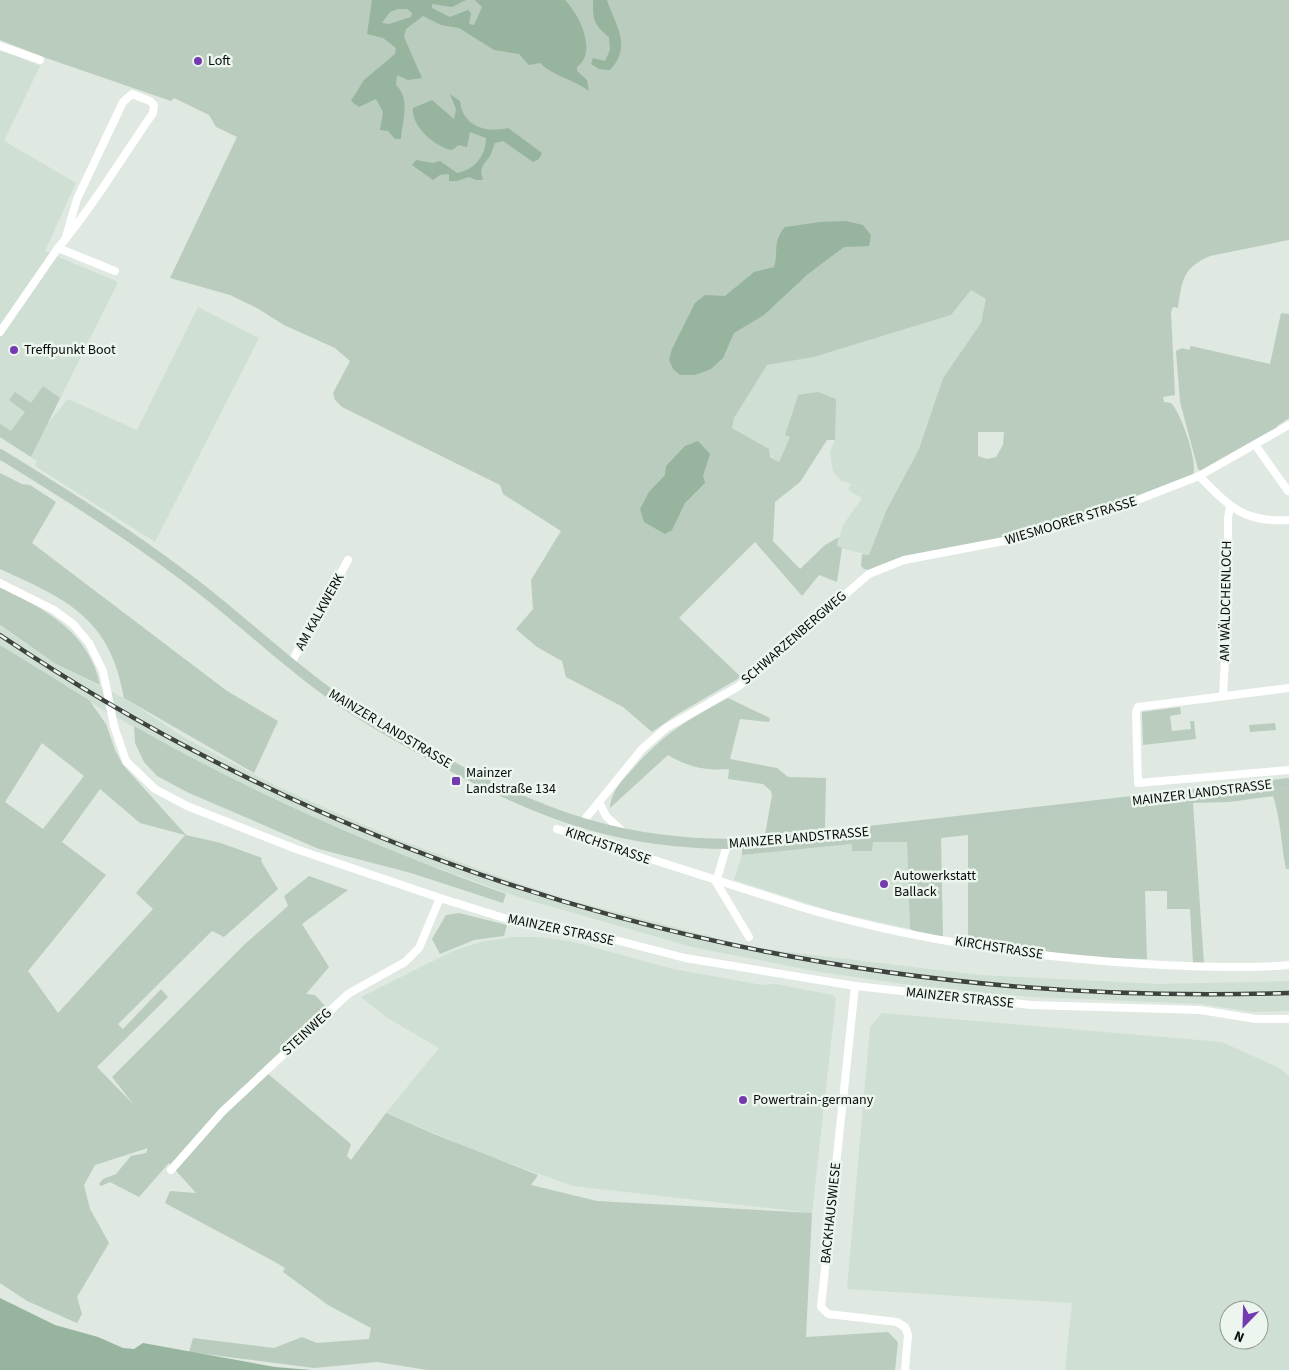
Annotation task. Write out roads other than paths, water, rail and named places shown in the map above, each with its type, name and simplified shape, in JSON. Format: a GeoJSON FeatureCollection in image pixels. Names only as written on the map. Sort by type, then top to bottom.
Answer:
{"type":"FeatureCollection","features":[{"type":"Feature","properties":{"kind":"main road","name":"MAINZER LANDSTRASSE"},"geometry":{"type":"LineString","coordinates":[[0,454],[84,505],[147,548],[291,663],[352,709],[453,768],[504,794],[549,813],[582,824],[626,835],[680,843],[726,845],[774,842],[1289,783]]}},
{"type":"Feature","properties":{"kind":"street"},"geometry":{"type":"LineString","coordinates":[[0,46],[40,60]]}},
{"type":"Feature","properties":{"kind":"street"},"geometry":{"type":"LineString","coordinates":[[0,332],[58,248],[65,240],[154,113],[154,105],[150,100],[132,94],[124,102],[77,199],[65,240]]}},
{"type":"Feature","properties":{"kind":"street"},"geometry":{"type":"LineString","coordinates":[[58,248],[115,271]]}},
{"type":"Feature","properties":{"kind":"street","name":"WIESMOORER STRASSE"},"geometry":{"type":"LineString","coordinates":[[852,587],[869,574],[893,564],[1050,530],[1146,498],[1199,476],[1256,446],[1289,425]]}},
{"type":"Feature","properties":{"kind":"street"},"geometry":{"type":"LineString","coordinates":[[1256,446],[1288,491]]}},
{"type":"Feature","properties":{"kind":"street"},"geometry":{"type":"LineString","coordinates":[[1199,476],[1230,507],[1258,519],[1289,520]]}},
{"type":"Feature","properties":{"kind":"street","name":"AM WÄLDCHENLOCH"},"geometry":{"type":"LineString","coordinates":[[1224,696],[1228,601],[1228,518],[1230,507]]}},
{"type":"Feature","properties":{"kind":"street","name":"AM KALKWERK"},"geometry":{"type":"LineString","coordinates":[[291,663],[348,560]]}},
{"type":"Feature","properties":{"kind":"street","name":"MAINZER STRASSE"},"geometry":{"type":"LineString","coordinates":[[0,583],[46,605],[73,624],[98,658],[107,686],[114,726],[126,761],[137,774],[163,793],[187,806],[296,849],[440,898],[504,918],[573,929],[685,958],[855,986],[1031,1005],[1200,1010],[1256,1019],[1289,1019]]}},
{"type":"Feature","properties":{"kind":"street","name":"SCHWARZENBERGWEG"},"geometry":{"type":"LineString","coordinates":[[582,824],[642,748],[660,733],[696,709],[739,686],[852,587]]}},
{"type":"Feature","properties":{"kind":"street"},"geometry":{"type":"LineString","coordinates":[[1289,688],[1138,706],[1136,712],[1138,783],[1289,770]]}},
{"type":"Feature","properties":{"kind":"street"},"geometry":{"type":"LineString","coordinates":[[599,802],[606,816],[626,835]]}},
{"type":"Feature","properties":{"kind":"street","name":"KIRCHSTRASSE"},"geometry":{"type":"LineString","coordinates":[[557,829],[716,882],[843,920],[906,933],[1030,954],[1095,961],[1199,967],[1289,965]]}},
{"type":"Feature","properties":{"kind":"street"},"geometry":{"type":"LineString","coordinates":[[726,845],[716,882],[750,937]]}},
{"type":"Feature","properties":{"kind":"street","name":"STEINWEG"},"geometry":{"type":"LineString","coordinates":[[171,1170],[222,1112],[348,994],[406,962],[419,948],[440,898]]}},
{"type":"Feature","properties":{"kind":"street","name":"BACKHAUSWIESE"},"geometry":{"type":"LineString","coordinates":[[855,986],[821,1307],[828,1314],[897,1322],[906,1326],[908,1335],[905,1370]]}},
{"type":"Feature","properties":{"kind":"railway"},"geometry":{"type":"LineString","coordinates":[[0,635],[147,725],[299,802],[455,866],[616,916],[780,954],[947,980],[1117,993],[1289,993]]}},
{"type":"Feature","properties":{"kind":"place","name":"Loft"},"geometry":{"type":"Point","coordinates":[198,61]}},
{"type":"Feature","properties":{"kind":"place","name":"Treffpunkt Boot"},"geometry":{"type":"Point","coordinates":[14,350]}},
{"type":"Feature","properties":{"kind":"place","name":"Mainzer Landstraße 134"},"geometry":{"type":"Point","coordinates":[456,781]}},
{"type":"Feature","properties":{"kind":"place","name":"Autowerkstatt Ballack"},"geometry":{"type":"Point","coordinates":[884,884]}},
{"type":"Feature","properties":{"kind":"place","name":"Powertrain-germany"},"geometry":{"type":"Point","coordinates":[743,1100]}}]}
